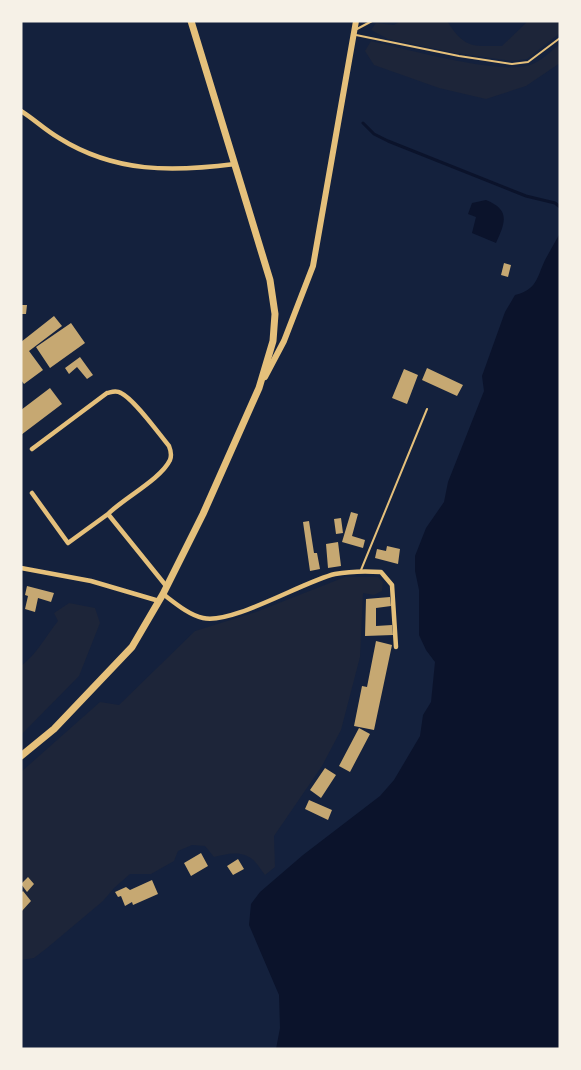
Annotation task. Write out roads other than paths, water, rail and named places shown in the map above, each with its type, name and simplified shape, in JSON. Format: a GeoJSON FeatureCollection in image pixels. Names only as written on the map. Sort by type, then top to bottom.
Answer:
{"type":"FeatureCollection","features":[{"type":"Feature","properties":{"kind":"main road"},"geometry":{"type":"LineString","coordinates":[[190,21],[270,280],[275,314],[273,341],[259,388]]}},
{"type":"Feature","properties":{"kind":"main road"},"geometry":{"type":"LineString","coordinates":[[21,756],[54,729],[132,647],[163,594],[203,514],[259,388],[284,341],[313,266],[356,21]]}},
{"type":"Feature","properties":{"kind":"street"},"geometry":{"type":"LineString","coordinates":[[21,111],[59,139],[102,159],[132,167],[164,170],[235,164]]}},
{"type":"Feature","properties":{"kind":"street"},"geometry":{"type":"LineString","coordinates":[[32,449],[107,393],[116,391],[123,393],[170,446],[172,452],[171,459],[162,471],[68,543],[32,494]]}},
{"type":"Feature","properties":{"kind":"street"},"geometry":{"type":"LineString","coordinates":[[108,514],[163,594]]}},
{"type":"Feature","properties":{"kind":"street"},"geometry":{"type":"LineString","coordinates":[[21,568],[163,594],[194,614],[211,619],[226,617],[333,575],[361,571],[381,572],[392,585],[396,647]]}},
{"type":"Feature","properties":{"kind":"lane"},"geometry":{"type":"LineString","coordinates":[[354,32],[372,21]]}},
{"type":"Feature","properties":{"kind":"lane"},"geometry":{"type":"LineString","coordinates":[[354,32],[459,56],[512,64],[528,62],[560,38]]}},
{"type":"Feature","properties":{"kind":"lane"},"geometry":{"type":"LineString","coordinates":[[361,571],[427,409]]}},
{"type":"Feature","properties":{"kind":"waterway"},"geometry":{"type":"LineString","coordinates":[[363,123],[374,134],[388,141],[526,196],[555,203],[560,207]]}}]}
